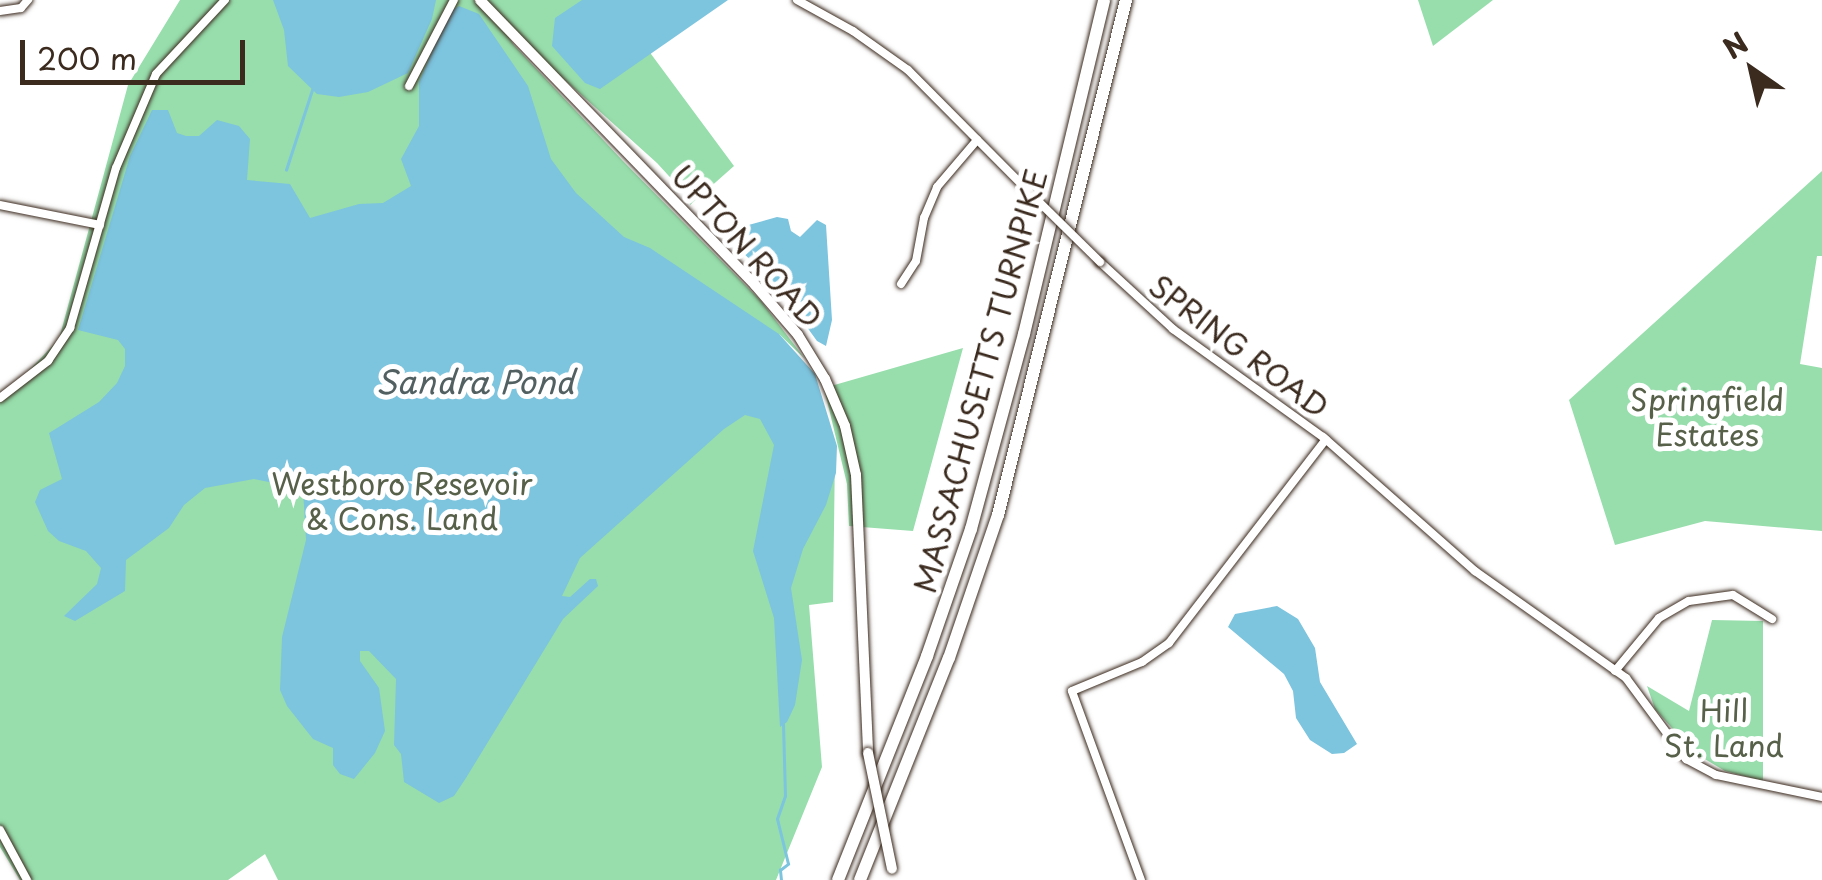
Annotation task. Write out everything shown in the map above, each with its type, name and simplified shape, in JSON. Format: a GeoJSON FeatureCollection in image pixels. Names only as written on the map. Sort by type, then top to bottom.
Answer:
{"type":"FeatureCollection","features":[{"type":"Feature","properties":{"kind":"highway","name":"MASSACHUSETTS TURNPIKE"},"geometry":{"type":"LineString","coordinates":[[838,880],[927,656],[971,529],[1020,350],[1104,0]]}},
{"type":"Feature","properties":{"kind":"highway","name":"MASSACHUSETTS TURNPIKE"},"geometry":{"type":"LineString","coordinates":[[860,880],[949,658],[993,530],[1126,0]]}},
{"type":"Feature","properties":{"kind":"main road","name":"UPTON ROAD"},"geometry":{"type":"LineString","coordinates":[[480,0],[767,297],[798,335],[825,379],[845,426],[856,475],[868,753],[894,875]]}},
{"type":"Feature","properties":{"kind":"street"},"geometry":{"type":"LineString","coordinates":[[0,398],[48,360],[70,328],[116,168],[156,74],[225,0]]}},
{"type":"Feature","properties":{"kind":"street"},"geometry":{"type":"LineString","coordinates":[[409,86],[454,0]]}},
{"type":"Feature","properties":{"kind":"street","name":"SPRING ROAD"},"geometry":{"type":"LineString","coordinates":[[796,0],[882,49],[1173,329],[1326,440],[1475,571],[1615,670],[1637,691],[1686,759],[1700,769],[1822,796]]}},
{"type":"Feature","properties":{"kind":"street"},"geometry":{"type":"LineString","coordinates":[[0,11],[25,3]]}},
{"type":"Feature","properties":{"kind":"street"},"geometry":{"type":"LineString","coordinates":[[901,284],[916,261],[924,218],[936,187],[977,140]]}},
{"type":"Feature","properties":{"kind":"street"},"geometry":{"type":"LineString","coordinates":[[0,205],[100,226]]}},
{"type":"Feature","properties":{"kind":"street"},"geometry":{"type":"LineString","coordinates":[[1141,880],[1072,691],[1142,662],[1170,643],[1326,440]]}},
{"type":"Feature","properties":{"kind":"street"},"geometry":{"type":"LineString","coordinates":[[1615,670],[1659,618],[1689,601],[1733,594],[1772,619]]}},
{"type":"Feature","properties":{"kind":"street"},"geometry":{"type":"LineString","coordinates":[[0,830],[28,880]]}},
{"type":"Feature","properties":{"kind":"green space","name":"Westboro Resevoir & Cons. Land"},"geometry":{"type":"Polygon","coordinates":[[[180,0],[474,0],[485,8],[482,0],[653,0],[651,54],[734,166],[690,205],[689,198],[657,163],[495,17],[514,45],[761,301],[805,359],[779,334],[835,454],[833,602],[809,605],[822,767],[776,880],[278,880],[265,854],[228,880],[20,880],[0,847],[0,401],[59,339],[128,85],[180,0]]]}},
{"type":"Feature","properties":{"kind":"green space"},"geometry":{"type":"Polygon","coordinates":[[[1418,0],[1493,0],[1433,46],[1418,0]]]}},
{"type":"Feature","properties":{"kind":"green space","name":"Springfield Estates"},"geometry":{"type":"Polygon","coordinates":[[[1822,171],[1822,256],[1817,256],[1800,364],[1822,368],[1822,531],[1705,521],[1615,545],[1569,400],[1822,171]]]}},
{"type":"Feature","properties":{"kind":"green space"},"geometry":{"type":"Polygon","coordinates":[[[963,348],[913,531],[849,526],[847,484],[824,388],[963,348]]]}},
{"type":"Feature","properties":{"kind":"green space","name":"Hill St. Land"},"geometry":{"type":"Polygon","coordinates":[[[1712,620],[1763,621],[1763,781],[1725,771],[1693,752],[1655,709],[1647,686],[1689,711],[1712,620]]]}},
{"type":"Feature","properties":{"kind":"water"},"geometry":{"type":"Polygon","coordinates":[[[273,0],[436,0],[432,19],[408,73],[368,92],[339,97],[317,94],[288,66],[284,30],[273,0]]]}},
{"type":"Feature","properties":{"kind":"water"},"geometry":{"type":"Polygon","coordinates":[[[582,0],[728,0],[600,89],[585,83],[552,46],[555,18],[582,0]]]}},
{"type":"Feature","properties":{"kind":"water","name":"Sandra Pond"},"geometry":{"type":"Polygon","coordinates":[[[459,6],[479,14],[528,86],[551,159],[576,193],[624,237],[650,248],[779,334],[815,374],[837,446],[836,473],[826,505],[803,549],[791,588],[802,660],[795,705],[787,722],[780,727],[774,618],[753,551],[774,445],[760,419],[745,415],[724,429],[580,558],[562,596],[570,597],[590,579],[596,579],[598,586],[563,619],[454,796],[439,803],[404,782],[401,754],[394,745],[396,679],[369,651],[360,651],[360,661],[379,688],[385,731],[375,753],[354,779],[340,774],[333,765],[333,748],[313,739],[287,706],[280,690],[282,637],[306,540],[303,489],[254,479],[205,488],[184,505],[169,528],[126,560],[125,591],[75,621],[64,616],[97,584],[101,568],[86,551],[59,541],[48,531],[35,502],[40,490],[62,479],[49,433],[99,402],[117,383],[125,366],[125,349],[118,340],[78,330],[130,156],[152,110],[168,110],[177,133],[186,136],[199,136],[217,120],[239,126],[250,139],[247,180],[290,184],[310,218],[359,204],[383,203],[411,186],[401,159],[419,126],[419,82],[449,12],[459,6]]]}},
{"type":"Feature","properties":{"kind":"water"},"geometry":{"type":"Polygon","coordinates":[[[777,217],[788,219],[791,231],[800,237],[817,220],[826,225],[832,320],[826,346],[817,341],[778,287],[732,242],[734,229],[777,217]]]}},
{"type":"Feature","properties":{"kind":"water"},"geometry":{"type":"Polygon","coordinates":[[[1277,606],[1298,619],[1315,648],[1320,682],[1357,744],[1344,753],[1332,754],[1310,740],[1296,718],[1293,691],[1284,674],[1228,627],[1235,614],[1277,606]]]}},
{"type":"Feature","properties":{"kind":"waterway"},"geometry":{"type":"LineString","coordinates":[[286,170],[312,90]]}},
{"type":"Feature","properties":{"kind":"waterway"},"geometry":{"type":"LineString","coordinates":[[781,880],[780,870],[788,864],[777,819],[785,796],[783,724]]}}]}
